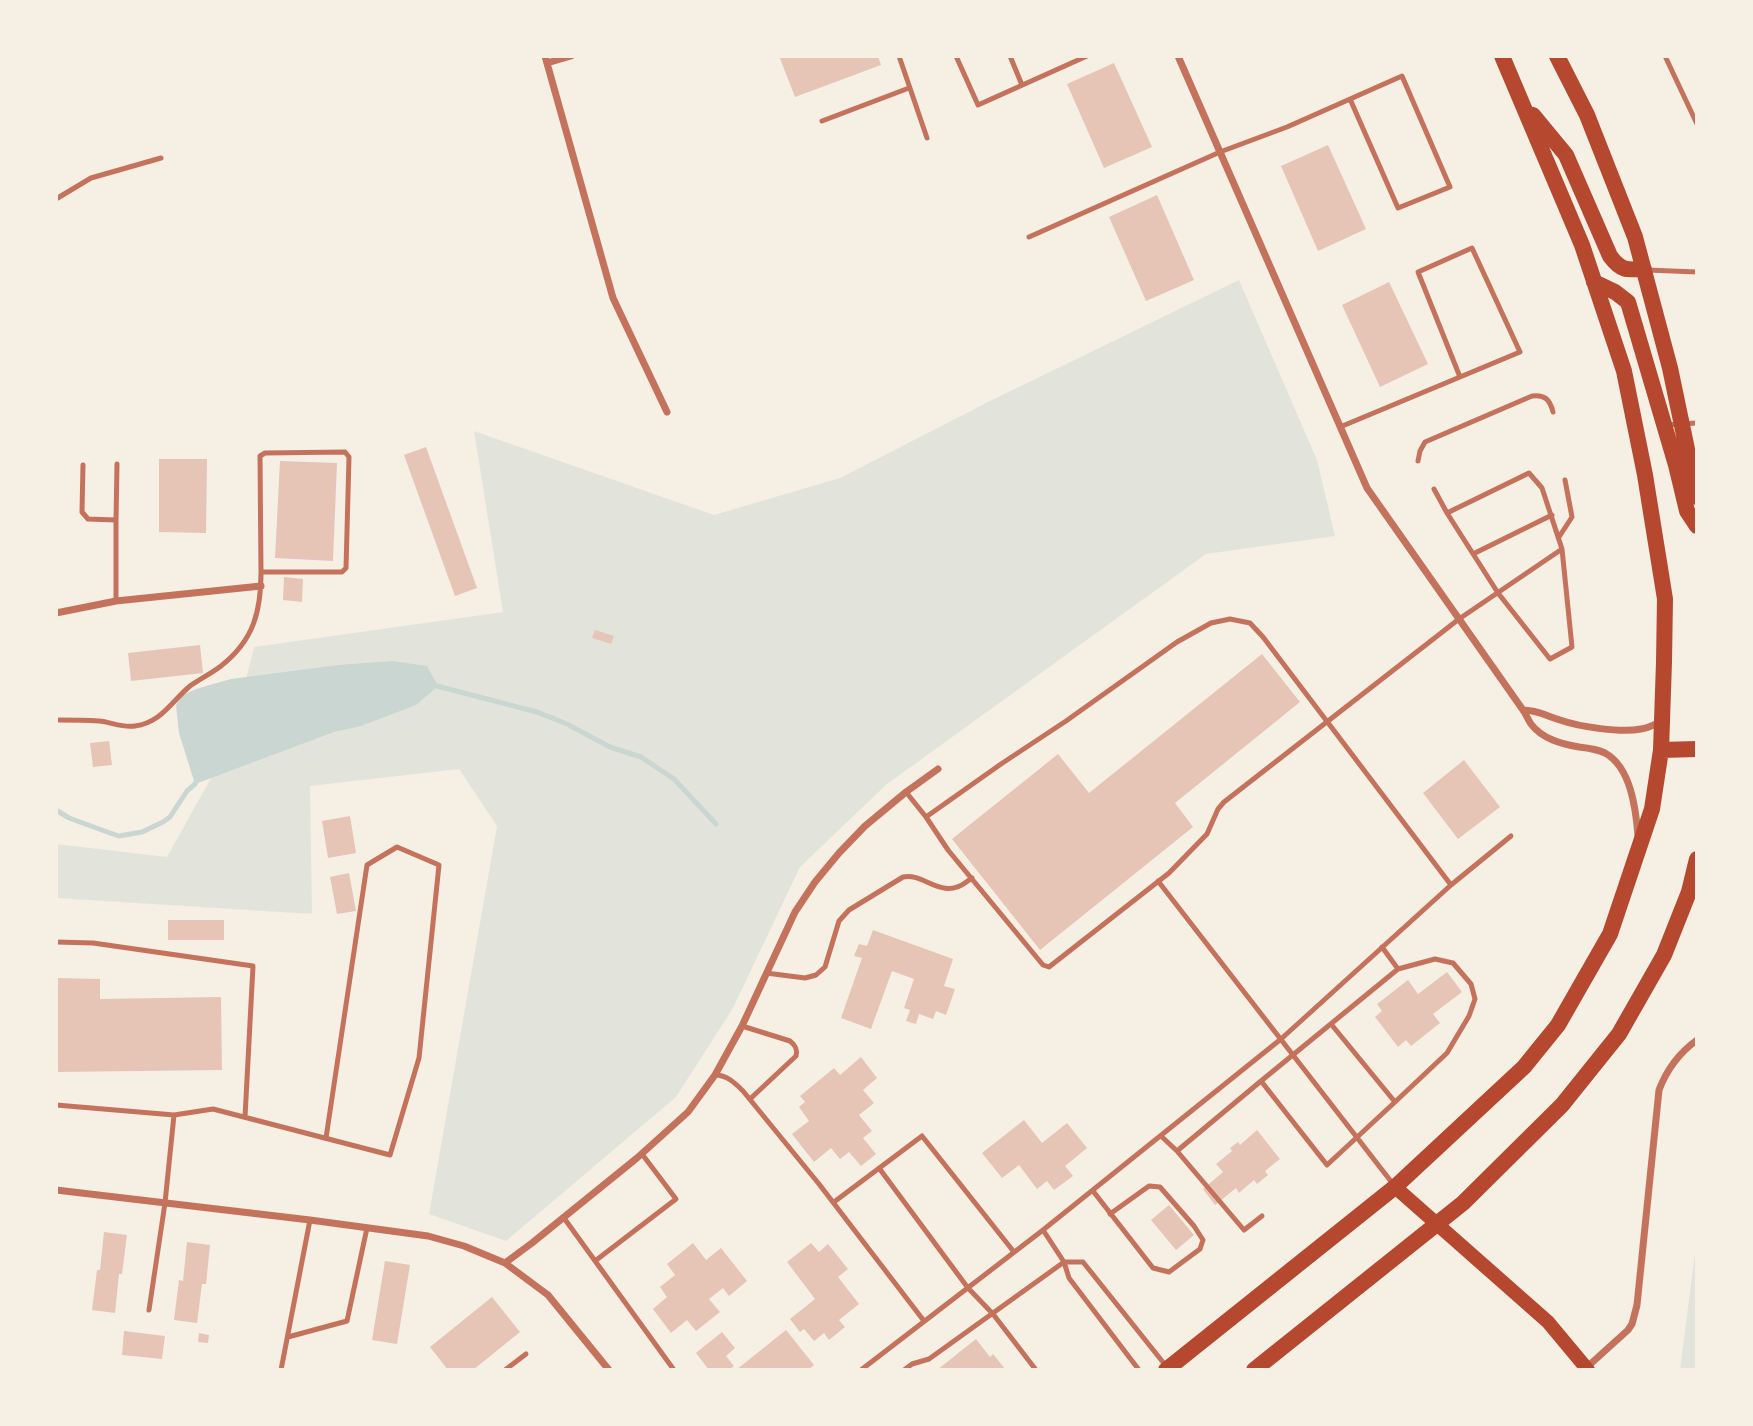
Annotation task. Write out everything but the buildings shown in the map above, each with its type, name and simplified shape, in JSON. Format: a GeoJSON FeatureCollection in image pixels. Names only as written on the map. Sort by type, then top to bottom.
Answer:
{"type":"FeatureCollection","features":[{"type":"Feature","properties":{"kind":"highway"},"geometry":{"type":"LineString","coordinates":[[1167,1369],[1395,1187],[1524,1067],[1558,1025],[1610,934],[1652,809],[1661,750],[1664,599],[1645,475],[1624,371],[1594,282],[1502,56]]}},
{"type":"Feature","properties":{"kind":"highway"},"geometry":{"type":"LineString","coordinates":[[1557,56],[1587,115],[1636,237],[1670,368],[1689,423],[1697,497]]}},
{"type":"Feature","properties":{"kind":"highway"},"geometry":{"type":"LineString","coordinates":[[1522,102],[1566,155],[1616,265],[1626,270],[1644,270]]}},
{"type":"Feature","properties":{"kind":"highway"},"geometry":{"type":"LineString","coordinates":[[1594,282],[1628,302],[1687,511],[1697,526]]}},
{"type":"Feature","properties":{"kind":"highway"},"geometry":{"type":"LineString","coordinates":[[1661,750],[1697,749]]}},
{"type":"Feature","properties":{"kind":"highway"},"geometry":{"type":"LineString","coordinates":[[1254,1370],[1463,1203],[1562,1105],[1619,1034],[1664,956],[1689,892],[1697,859]]}},
{"type":"Feature","properties":{"kind":"main road"},"geometry":{"type":"LineString","coordinates":[[1395,1187],[1548,1322],[1587,1369]]}},
{"type":"Feature","properties":{"kind":"street"},"geometry":{"type":"LineString","coordinates":[[571,56],[546,60],[613,298],[667,412]]}},
{"type":"Feature","properties":{"kind":"street"},"geometry":{"type":"LineString","coordinates":[[1178,56],[1367,488],[1524,709],[1531,724],[1552,740],[1597,750],[1616,762],[1632,793],[1639,847]]}},
{"type":"Feature","properties":{"kind":"street"},"geometry":{"type":"LineString","coordinates":[[56,612],[116,601],[261,586]]}},
{"type":"Feature","properties":{"kind":"street"},"geometry":{"type":"LineString","coordinates":[[1524,709],[1536,710],[1576,724],[1620,730],[1639,730],[1662,721]]}},
{"type":"Feature","properties":{"kind":"street"},"geometry":{"type":"LineString","coordinates":[[505,1263],[642,1154],[688,1112],[715,1075],[742,1026],[795,912],[815,882],[866,826],[938,769]]}},
{"type":"Feature","properties":{"kind":"street"},"geometry":{"type":"LineString","coordinates":[[1587,1369],[1629,1331],[1632,1324],[1637,1305],[1659,1090],[1665,1073],[1687,1047],[1697,1040]]}},
{"type":"Feature","properties":{"kind":"street"},"geometry":{"type":"LineString","coordinates":[[56,1190],[428,1236],[464,1246],[505,1263],[548,1295],[609,1370]]}},
{"type":"Feature","properties":{"kind":"lane"},"geometry":{"type":"LineString","coordinates":[[899,56],[927,138]]}},
{"type":"Feature","properties":{"kind":"lane"},"geometry":{"type":"LineString","coordinates":[[956,56],[978,105],[1087,56]]}},
{"type":"Feature","properties":{"kind":"lane"},"geometry":{"type":"LineString","coordinates":[[1010,56],[1022,85]]}},
{"type":"Feature","properties":{"kind":"lane"},"geometry":{"type":"LineString","coordinates":[[1665,56],[1697,124]]}},
{"type":"Feature","properties":{"kind":"lane"},"geometry":{"type":"LineString","coordinates":[[1028,237],[1220,152],[1287,127],[1350,99],[1402,76],[1450,187],[1398,208],[1350,99]]}},
{"type":"Feature","properties":{"kind":"lane"},"geometry":{"type":"LineString","coordinates":[[822,121],[909,88]]}},
{"type":"Feature","properties":{"kind":"lane"},"geometry":{"type":"LineString","coordinates":[[56,199],[91,177],[162,158]]}},
{"type":"Feature","properties":{"kind":"lane"},"geometry":{"type":"LineString","coordinates":[[1340,427],[1460,377],[1520,352],[1472,248],[1418,272],[1460,377]]}},
{"type":"Feature","properties":{"kind":"lane"},"geometry":{"type":"LineString","coordinates":[[1644,270],[1697,272]]}},
{"type":"Feature","properties":{"kind":"lane"},"geometry":{"type":"LineString","coordinates":[[1418,460],[1425,442],[1532,396],[1546,398],[1553,412]]}},
{"type":"Feature","properties":{"kind":"lane"},"geometry":{"type":"LineString","coordinates":[[1664,426],[1689,423]]}},
{"type":"Feature","properties":{"kind":"lane"},"geometry":{"type":"LineString","coordinates":[[56,720],[102,721],[134,727],[148,723],[161,716],[190,687],[222,666],[250,636],[255,622],[261,586],[260,456],[265,453],[345,452],[349,457],[346,568],[342,572],[261,572]]}},
{"type":"Feature","properties":{"kind":"lane"},"geometry":{"type":"LineString","coordinates":[[116,601],[117,464]]}},
{"type":"Feature","properties":{"kind":"lane"},"geometry":{"type":"LineString","coordinates":[[83,466],[84,516],[88,519],[116,520]]}},
{"type":"Feature","properties":{"kind":"lane"},"geometry":{"type":"LineString","coordinates":[[1434,489],[1447,513],[1497,593],[1550,659],[1573,647],[1559,537],[1542,488],[1529,473],[1447,513]]}},
{"type":"Feature","properties":{"kind":"lane"},"geometry":{"type":"LineString","coordinates":[[1559,537],[1572,517],[1565,480]]}},
{"type":"Feature","properties":{"kind":"lane"},"geometry":{"type":"LineString","coordinates":[[1473,554],[1552,515]]}},
{"type":"Feature","properties":{"kind":"lane"},"geometry":{"type":"LineString","coordinates":[[906,792],[948,850],[1043,965],[1049,967],[1158,881],[1207,834],[1224,802],[1460,619],[1562,549]]}},
{"type":"Feature","properties":{"kind":"lane"},"geometry":{"type":"LineString","coordinates":[[926,817],[1177,642],[1211,623],[1230,619],[1250,623],[1263,637],[1451,884]]}},
{"type":"Feature","properties":{"kind":"lane"},"geometry":{"type":"LineString","coordinates":[[861,1370],[1093,1191],[1281,1039],[1451,884],[1511,836]]}},
{"type":"Feature","properties":{"kind":"lane"},"geometry":{"type":"LineString","coordinates":[[56,1105],[174,1115],[213,1109],[390,1155],[419,1058],[439,865],[397,847],[367,865],[326,1138]]}},
{"type":"Feature","properties":{"kind":"lane"},"geometry":{"type":"LineString","coordinates":[[766,973],[805,978],[816,975],[825,967],[839,921],[849,910],[903,877],[911,875],[943,889],[957,887],[972,878]]}},
{"type":"Feature","properties":{"kind":"lane"},"geometry":{"type":"LineString","coordinates":[[1158,881],[1395,1187]]}},
{"type":"Feature","properties":{"kind":"lane"},"geometry":{"type":"LineString","coordinates":[[56,942],[93,943],[253,966],[245,1117]]}},
{"type":"Feature","properties":{"kind":"lane"},"geometry":{"type":"LineString","coordinates":[[1382,947],[1398,969]]}},
{"type":"Feature","properties":{"kind":"lane"},"geometry":{"type":"LineString","coordinates":[[1177,1152],[1261,1081],[1398,969],[1435,958],[1452,963],[1471,984],[1475,999],[1469,1016],[1447,1053],[1327,1165],[1261,1081]]}},
{"type":"Feature","properties":{"kind":"lane"},"geometry":{"type":"LineString","coordinates":[[1331,1024],[1395,1102]]}},
{"type":"Feature","properties":{"kind":"lane"},"geometry":{"type":"LineString","coordinates":[[742,1026],[790,1041],[797,1052],[796,1056],[750,1099]]}},
{"type":"Feature","properties":{"kind":"lane"},"geometry":{"type":"LineString","coordinates":[[715,1075],[722,1075],[733,1081],[750,1099],[834,1202],[924,1321]]}},
{"type":"Feature","properties":{"kind":"lane"},"geometry":{"type":"LineString","coordinates":[[149,1310],[166,1203],[174,1115]]}},
{"type":"Feature","properties":{"kind":"lane"},"geometry":{"type":"LineString","coordinates":[[834,1202],[922,1136],[1014,1252]]}},
{"type":"Feature","properties":{"kind":"lane"},"geometry":{"type":"LineString","coordinates":[[1161,1136],[1244,1230],[1262,1216]]}},
{"type":"Feature","properties":{"kind":"lane"},"geometry":{"type":"LineString","coordinates":[[595,1261],[676,1199],[642,1154]]}},
{"type":"Feature","properties":{"kind":"lane"},"geometry":{"type":"LineString","coordinates":[[879,1168],[968,1288],[993,1314],[1036,1370]]}},
{"type":"Feature","properties":{"kind":"lane"},"geometry":{"type":"LineString","coordinates":[[1093,1191],[1110,1214],[1153,1268],[1169,1272],[1200,1249],[1203,1240],[1194,1226],[1160,1187],[1149,1186],[1110,1214]]}},
{"type":"Feature","properties":{"kind":"lane"},"geometry":{"type":"LineString","coordinates":[[564,1217],[674,1370]]}},
{"type":"Feature","properties":{"kind":"lane"},"geometry":{"type":"LineString","coordinates":[[281,1370],[310,1220]]}},
{"type":"Feature","properties":{"kind":"lane"},"geometry":{"type":"LineString","coordinates":[[288,1337],[347,1321],[367,1228]]}},
{"type":"Feature","properties":{"kind":"lane"},"geometry":{"type":"LineString","coordinates":[[1043,1230],[1064,1262],[1069,1278],[1139,1370]]}},
{"type":"Feature","properties":{"kind":"lane"},"geometry":{"type":"LineString","coordinates":[[904,1370],[912,1364],[929,1359],[1064,1262],[1083,1262],[1167,1369]]}},
{"type":"Feature","properties":{"kind":"lane"},"geometry":{"type":"LineString","coordinates":[[505,1370],[526,1354]]}},
{"type":"Feature","properties":{"kind":"shaded area"},"geometry":{"type":"Polygon","coordinates":[[[1239,280],[1317,460],[1335,536],[1206,554],[887,784],[800,867],[733,1008],[676,1097],[506,1241],[429,1214],[497,826],[459,769],[310,786],[312,914],[56,898],[56,844],[167,857],[230,744],[254,647],[503,612],[474,431],[714,515],[840,478],[992,400],[1239,280]]]}},
{"type":"Feature","properties":{"kind":"shaded area"},"geometry":{"type":"Polygon","coordinates":[[[392,661],[427,666],[438,686],[416,705],[361,726],[334,732],[195,784],[179,733],[176,705],[183,695],[231,679],[392,661]]]}},
{"type":"Feature","properties":{"kind":"shaded area"},"geometry":{"type":"Polygon","coordinates":[[[1697,1237],[1697,1370],[1680,1370],[1697,1237]]]}},
{"type":"Feature","properties":{"kind":"waterway"},"geometry":{"type":"LineString","coordinates":[[433,685],[537,712],[567,724],[610,747],[641,757],[674,779],[716,824]]}},
{"type":"Feature","properties":{"kind":"waterway"},"geometry":{"type":"LineString","coordinates":[[56,810],[69,818],[119,836],[142,832],[170,817],[198,778]]}}]}
